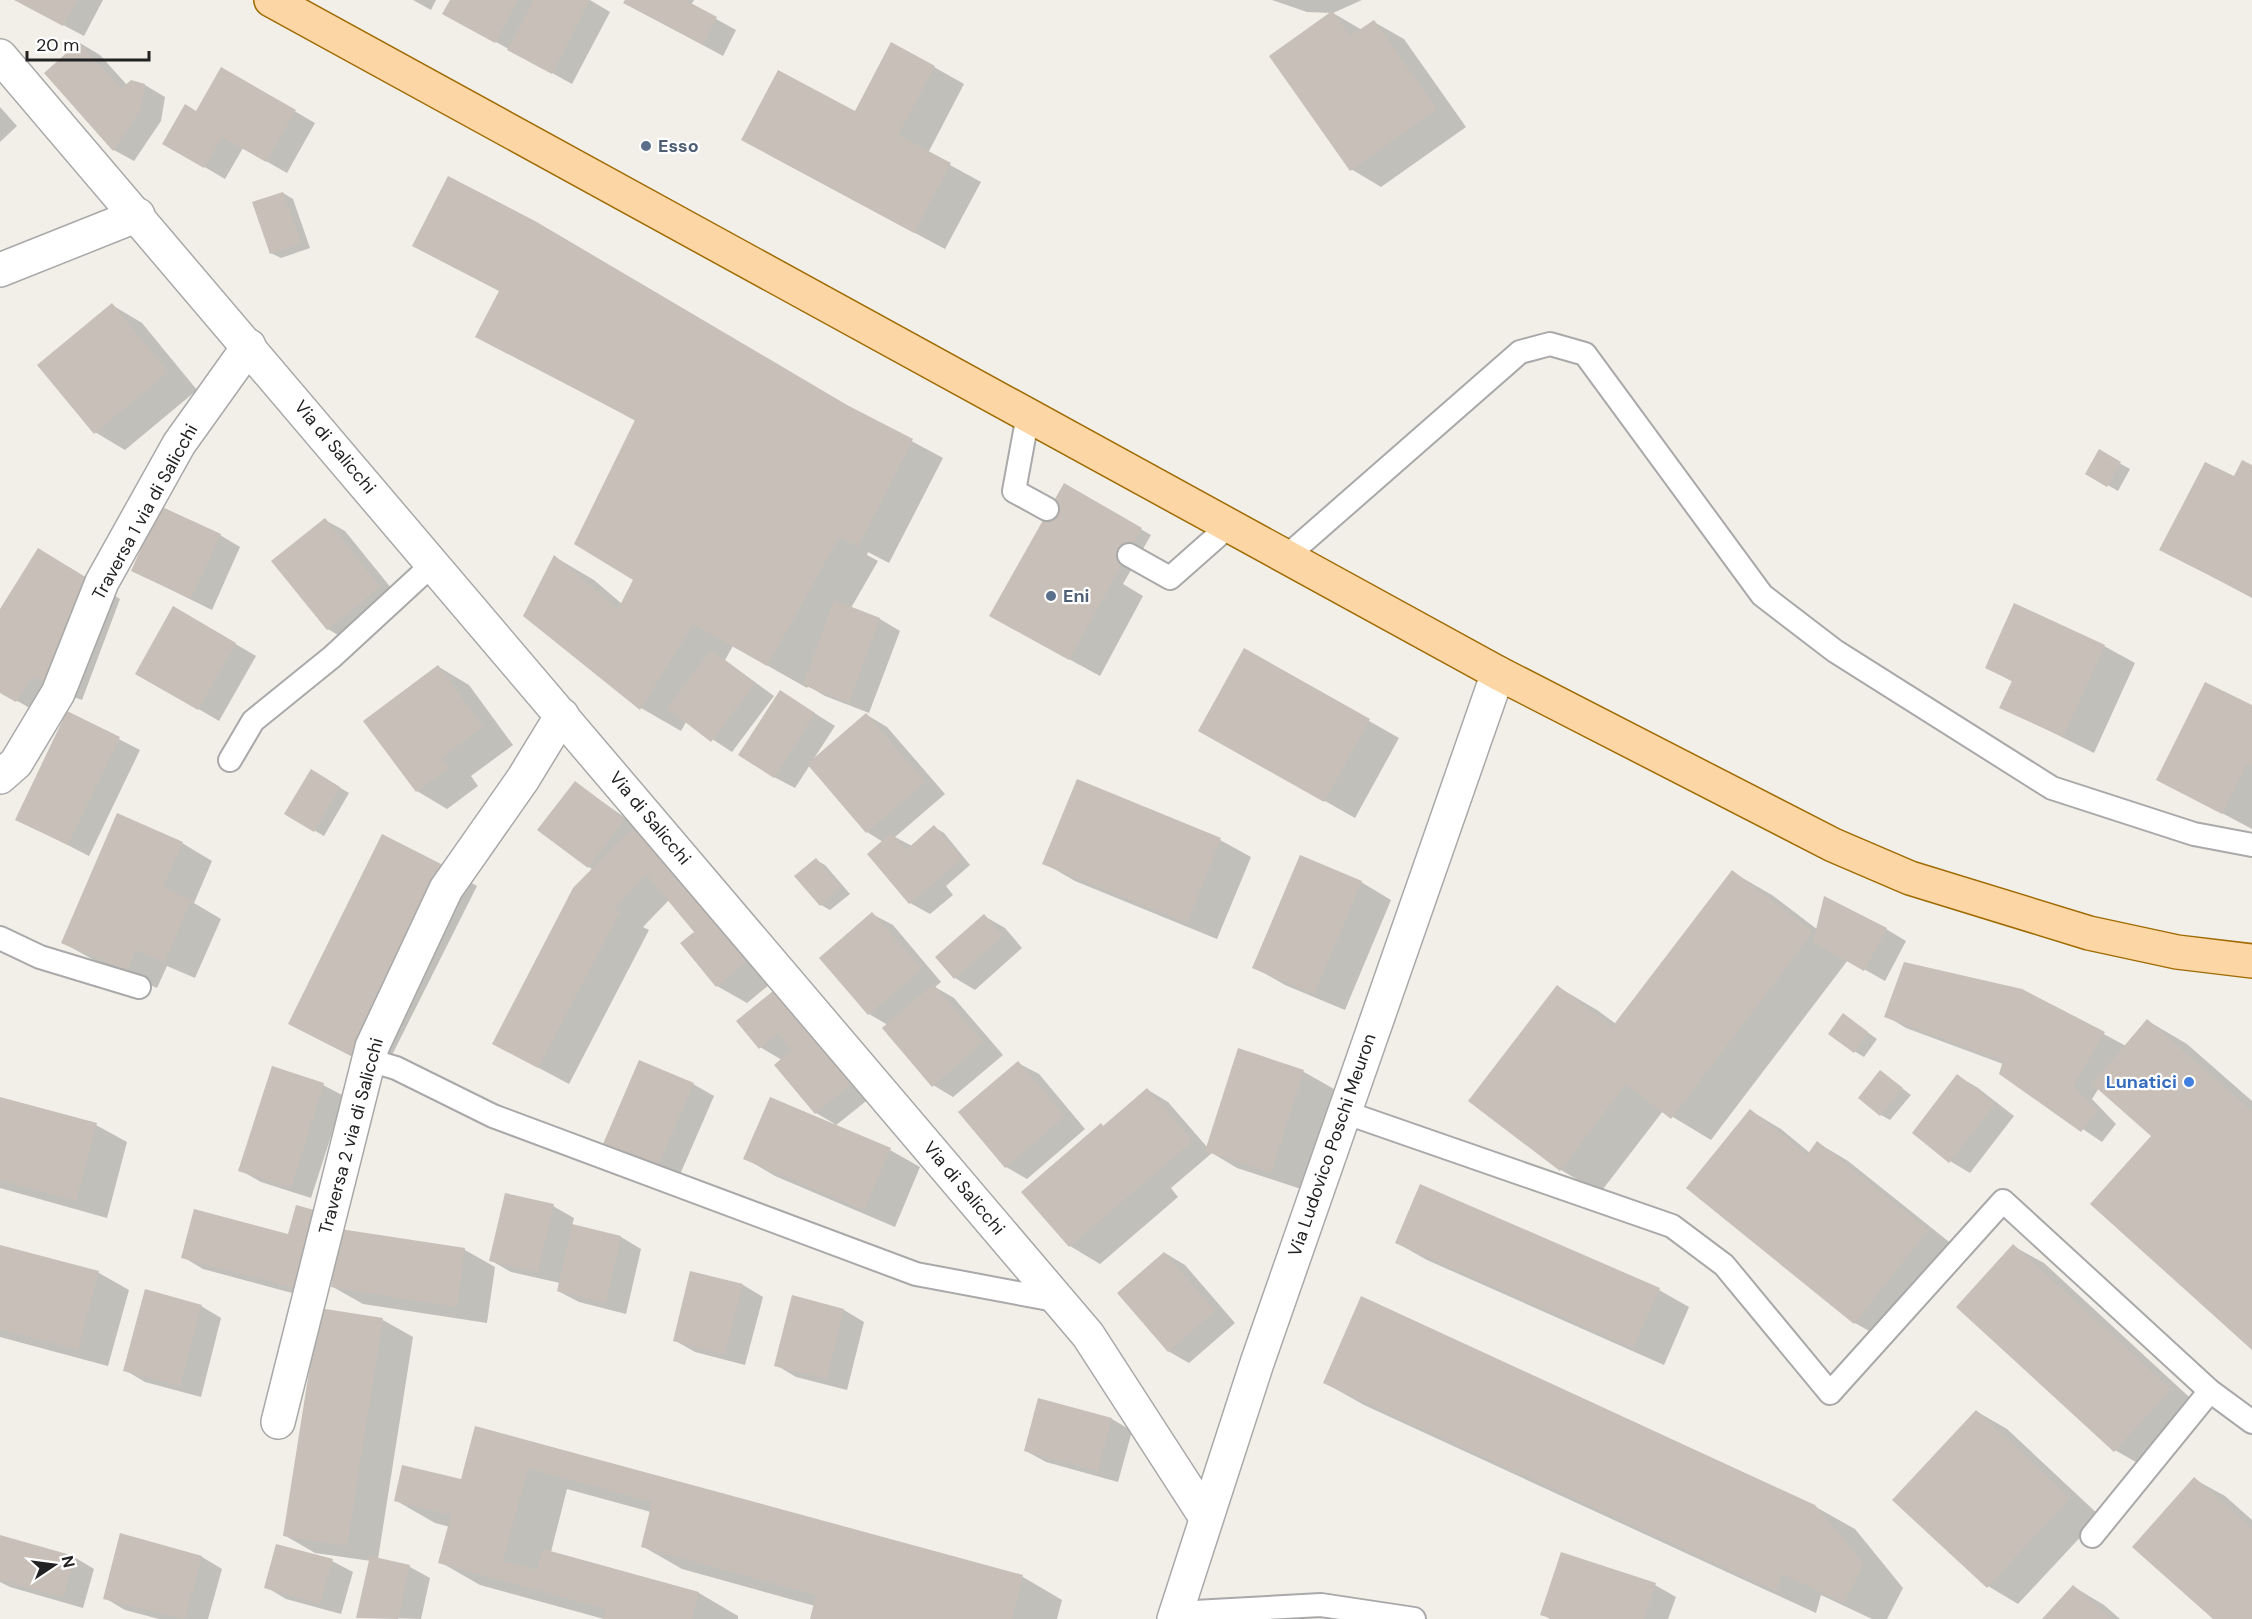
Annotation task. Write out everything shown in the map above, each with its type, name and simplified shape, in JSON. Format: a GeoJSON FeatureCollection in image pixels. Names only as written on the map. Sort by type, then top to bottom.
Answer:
{"type":"FeatureCollection","features":[{"type":"Feature","properties":{"kind":"main road"},"geometry":{"type":"LineString","coordinates":[[271,0],[1498,673],[1833,845],[1910,878],[2089,933],[2177,952],[2252,961]]}},
{"type":"Feature","properties":{"kind":"street","name":"Via di Salicchi"},"geometry":{"type":"LineString","coordinates":[[0,56],[138,215],[1060,1301],[1088,1335],[1205,1516]]}},
{"type":"Feature","properties":{"kind":"street"},"geometry":{"type":"LineString","coordinates":[[0,270],[138,215]]}},
{"type":"Feature","properties":{"kind":"street","name":"Traversa 1 via di Salicchi"},"geometry":{"type":"LineString","coordinates":[[0,777],[16,763],[58,693],[102,582],[178,444],[249,346]]}},
{"type":"Feature","properties":{"kind":"street","name":"Via Ludovico Poschi Meuron"},"geometry":{"type":"LineString","coordinates":[[1205,1516],[1498,673]]}},
{"type":"Feature","properties":{"kind":"street","name":"Traversa 2 via di Salicchi"},"geometry":{"type":"LineString","coordinates":[[278,1422],[372,1047],[446,888],[523,779],[562,715]]}},
{"type":"Feature","properties":{"kind":"street"},"geometry":{"type":"LineString","coordinates":[[1175,1616],[1205,1516]]}},
{"type":"Feature","properties":{"kind":"lane"},"geometry":{"type":"LineString","coordinates":[[1287,556],[1520,352],[1550,344],[1585,354],[1762,595],[1835,651],[2052,788],[2194,834],[2252,845]]}},
{"type":"Feature","properties":{"kind":"lane"},"geometry":{"type":"LineString","coordinates":[[1028,416],[1014,491],[1047,509]]}},
{"type":"Feature","properties":{"kind":"lane"},"geometry":{"type":"LineString","coordinates":[[1130,555],[1170,578],[1230,525]]}},
{"type":"Feature","properties":{"kind":"lane"},"geometry":{"type":"LineString","coordinates":[[230,760],[253,721],[332,657],[434,563]]}},
{"type":"Feature","properties":{"kind":"lane"},"geometry":{"type":"LineString","coordinates":[[0,938],[40,957],[139,987]]}},
{"type":"Feature","properties":{"kind":"lane"},"geometry":{"type":"LineString","coordinates":[[369,1060],[396,1068],[493,1116],[916,1274],[1060,1301]]}},
{"type":"Feature","properties":{"kind":"lane"},"geometry":{"type":"LineString","coordinates":[[1344,1112],[1672,1226],[1724,1264],[1830,1393],[2003,1201],[2210,1391],[2252,1422]]}},
{"type":"Feature","properties":{"kind":"lane"},"geometry":{"type":"LineString","coordinates":[[2092,1536],[2210,1391]]}},
{"type":"Feature","properties":{"kind":"lane"},"geometry":{"type":"LineString","coordinates":[[1175,1616],[1256,1614],[1321,1605],[1414,1619]]}},
{"type":"Feature","properties":{"kind":"building"},"geometry":{"type":"Polygon","coordinates":[[[14,0],[77,0],[63,26],[14,0]]]}},
{"type":"Feature","properties":{"kind":"building"},"geometry":{"type":"Polygon","coordinates":[[[450,0],[518,0],[495,43],[442,14],[450,0]]]}},
{"type":"Feature","properties":{"kind":"building"},"geometry":{"type":"Polygon","coordinates":[[[534,0],[590,0],[552,74],[507,50],[534,0]]]}},
{"type":"Feature","properties":{"kind":"building"},"geometry":{"type":"Polygon","coordinates":[[[625,0],[685,0],[717,17],[703,45],[623,3],[625,0]]]}},
{"type":"Feature","properties":{"kind":"building"},"geometry":{"type":"Polygon","coordinates":[[[1332,11],[1350,36],[1374,20],[1437,109],[1350,171],[1269,56],[1332,11]]]}},
{"type":"Feature","properties":{"kind":"building"},"geometry":{"type":"Polygon","coordinates":[[[79,42],[121,89],[131,80],[145,84],[141,109],[113,151],[44,73],[79,42]]]}},
{"type":"Feature","properties":{"kind":"building"},"geometry":{"type":"Polygon","coordinates":[[[891,42],[935,66],[898,135],[951,163],[914,233],[741,140],[778,70],[855,111],[891,42]]]}},
{"type":"Feature","properties":{"kind":"building"},"geometry":{"type":"Polygon","coordinates":[[[221,67],[296,110],[266,162],[222,137],[204,168],[162,144],[185,104],[196,111],[221,67]]]}},
{"type":"Feature","properties":{"kind":"building"},"geometry":{"type":"Polygon","coordinates":[[[448,176],[535,221],[847,405],[913,439],[858,547],[839,537],[767,666],[693,624],[640,710],[523,616],[554,555],[618,609],[633,580],[574,544],[635,420],[475,337],[499,291],[412,246],[448,176]]]}},
{"type":"Feature","properties":{"kind":"building"},"geometry":{"type":"Polygon","coordinates":[[[283,192],[301,243],[270,254],[252,202],[283,192]]]}},
{"type":"Feature","properties":{"kind":"building"},"geometry":{"type":"Polygon","coordinates":[[[112,303],[168,372],[94,434],[37,365],[112,303]]]}},
{"type":"Feature","properties":{"kind":"building"},"geometry":{"type":"Polygon","coordinates":[[[2099,449],[2121,462],[2107,487],[2085,474],[2099,449]]]}},
{"type":"Feature","properties":{"kind":"building"},"geometry":{"type":"Polygon","coordinates":[[[2242,460],[2252,465],[2252,597],[2159,550],[2205,462],[2234,476],[2242,460]]]}},
{"type":"Feature","properties":{"kind":"building","name":"Eni"},"geometry":{"type":"Polygon","coordinates":[[[1064,483],[1142,528],[1069,660],[989,616],[1064,483]]]}},
{"type":"Feature","properties":{"kind":"building"},"geometry":{"type":"Polygon","coordinates":[[[160,506],[221,534],[191,599],[131,571],[160,506]]]}},
{"type":"Feature","properties":{"kind":"building"},"geometry":{"type":"Polygon","coordinates":[[[325,518],[380,587],[327,630],[271,561],[325,518]]]}},
{"type":"Feature","properties":{"kind":"building"},"geometry":{"type":"Polygon","coordinates":[[[38,548],[90,580],[51,684],[32,677],[16,702],[0,693],[0,609],[38,548]]]}},
{"type":"Feature","properties":{"kind":"building"},"geometry":{"type":"Polygon","coordinates":[[[834,600],[880,618],[849,703],[803,685],[834,600]]]}},
{"type":"Feature","properties":{"kind":"building"},"geometry":{"type":"Polygon","coordinates":[[[2014,603],[2105,645],[2063,737],[1999,708],[2012,681],[1985,668],[2014,603]]]}},
{"type":"Feature","properties":{"kind":"building"},"geometry":{"type":"Polygon","coordinates":[[[173,606],[236,643],[198,710],[135,674],[173,606]]]}},
{"type":"Feature","properties":{"kind":"building"},"geometry":{"type":"Polygon","coordinates":[[[1244,648],[1370,719],[1324,802],[1198,731],[1244,648]]]}},
{"type":"Feature","properties":{"kind":"building"},"geometry":{"type":"Polygon","coordinates":[[[711,650],[755,683],[711,742],[667,708],[711,650]]]}},
{"type":"Feature","properties":{"kind":"building"},"geometry":{"type":"Polygon","coordinates":[[[438,665],[483,727],[441,758],[449,768],[416,792],[363,721],[438,665]]]}},
{"type":"Feature","properties":{"kind":"building"},"geometry":{"type":"Polygon","coordinates":[[[2205,682],[2252,705],[2252,765],[2247,763],[2222,814],[2156,780],[2205,682]]]}},
{"type":"Feature","properties":{"kind":"building"},"geometry":{"type":"Polygon","coordinates":[[[780,690],[815,713],[774,778],[738,755],[780,690]]]}},
{"type":"Feature","properties":{"kind":"building"},"geometry":{"type":"Polygon","coordinates":[[[67,711],[120,737],[68,845],[15,820],[67,711]]]}},
{"type":"Feature","properties":{"kind":"building"},"geometry":{"type":"Polygon","coordinates":[[[866,713],[925,782],[866,833],[807,764],[866,713]]]}},
{"type":"Feature","properties":{"kind":"building"},"geometry":{"type":"Polygon","coordinates":[[[311,769],[340,787],[314,832],[284,814],[311,769]]]}},
{"type":"Feature","properties":{"kind":"building"},"geometry":{"type":"Polygon","coordinates":[[[1077,779],[1221,838],[1187,923],[1042,864],[1077,779]]]}},
{"type":"Feature","properties":{"kind":"building"},"geometry":{"type":"Polygon","coordinates":[[[575,781],[625,819],[588,868],[537,830],[575,781]]]}},
{"type":"Feature","properties":{"kind":"building"},"geometry":{"type":"Polygon","coordinates":[[[117,813],[183,842],[163,887],[191,900],[165,962],[136,950],[127,971],[61,943],[117,813]]]}},
{"type":"Feature","properties":{"kind":"building"},"geometry":{"type":"Polygon","coordinates":[[[641,823],[751,958],[716,987],[680,943],[694,932],[646,874],[614,908],[620,912],[538,1068],[492,1044],[573,888],[619,841],[641,823]]]}},
{"type":"Feature","properties":{"kind":"building"},"geometry":{"type":"Polygon","coordinates":[[[934,825],[962,859],[909,904],[867,854],[891,833],[906,850],[934,825]]]}},
{"type":"Feature","properties":{"kind":"building"},"geometry":{"type":"Polygon","coordinates":[[[382,834],[447,867],[353,1057],[288,1024],[382,834]]]}},
{"type":"Feature","properties":{"kind":"building"},"geometry":{"type":"Polygon","coordinates":[[[1300,855],[1362,881],[1314,994],[1252,968],[1300,855]]]}},
{"type":"Feature","properties":{"kind":"building"},"geometry":{"type":"Polygon","coordinates":[[[816,858],[841,887],[820,906],[794,876],[816,858]]]}},
{"type":"Feature","properties":{"kind":"building"},"geometry":{"type":"Polygon","coordinates":[[[1732,870],[1813,932],[1671,1119],[1626,1084],[1560,1171],[1468,1101],[1557,985],[1612,1027],[1732,870]]]}},
{"type":"Feature","properties":{"kind":"building"},"geometry":{"type":"Polygon","coordinates":[[[1824,896],[1887,928],[1864,971],[1813,942],[1824,896]]]}},
{"type":"Feature","properties":{"kind":"building"},"geometry":{"type":"Polygon","coordinates":[[[872,912],[922,969],[868,1015],[819,958],[872,912]]]}},
{"type":"Feature","properties":{"kind":"building"},"geometry":{"type":"Polygon","coordinates":[[[984,914],[1003,936],[954,979],[935,957],[984,914]]]}},
{"type":"Feature","properties":{"kind":"building"},"geometry":{"type":"Polygon","coordinates":[[[1904,962],[2022,989],[2105,1032],[2073,1086],[2097,1111],[2081,1132],[1999,1074],[2003,1061],[1884,1017],[1904,962]]]}},
{"type":"Feature","properties":{"kind":"building"},"geometry":{"type":"Polygon","coordinates":[[[933,984],[983,1042],[932,1087],[882,1028],[933,984]]]}},
{"type":"Feature","properties":{"kind":"building"},"geometry":{"type":"Polygon","coordinates":[[[778,987],[855,1081],[815,1114],[774,1065],[791,1050],[778,1033],[759,1049],[736,1021],[778,987]]]}},
{"type":"Feature","properties":{"kind":"building"},"geometry":{"type":"Polygon","coordinates":[[[1843,1013],[1868,1032],[1854,1053],[1828,1034],[1843,1013]]]}},
{"type":"Feature","properties":{"kind":"building"},"geometry":{"type":"Polygon","coordinates":[[[2147,1019],[2252,1111],[2252,1350],[2090,1204],[2151,1136],[2092,1084],[2147,1019]]]}},
{"type":"Feature","properties":{"kind":"building"},"geometry":{"type":"Polygon","coordinates":[[[1238,1048],[1304,1070],[1271,1173],[1205,1151],[1238,1048]]]}},
{"type":"Feature","properties":{"kind":"building"},"geometry":{"type":"Polygon","coordinates":[[[639,1060],[694,1083],[657,1168],[603,1144],[639,1060]]]}},
{"type":"Feature","properties":{"kind":"building"},"geometry":{"type":"Polygon","coordinates":[[[1018,1061],[1065,1116],[1005,1168],[958,1112],[1018,1061]]]}},
{"type":"Feature","properties":{"kind":"building"},"geometry":{"type":"Polygon","coordinates":[[[272,1066],[324,1083],[291,1188],[238,1171],[272,1066]]]}},
{"type":"Feature","properties":{"kind":"building"},"geometry":{"type":"Polygon","coordinates":[[[1880,1070],[1903,1088],[1880,1116],[1858,1098],[1880,1070]]]}},
{"type":"Feature","properties":{"kind":"building"},"geometry":{"type":"Polygon","coordinates":[[[1957,1074],[1995,1104],[1949,1163],[1912,1133],[1957,1074]]]}},
{"type":"Feature","properties":{"kind":"building"},"geometry":{"type":"Polygon","coordinates":[[[1147,1088],[1193,1141],[1069,1247],[1021,1192],[1101,1123],[1103,1126],[1147,1088]]]}},
{"type":"Feature","properties":{"kind":"building"},"geometry":{"type":"Polygon","coordinates":[[[0,1097],[97,1123],[76,1201],[0,1180],[0,1097]]]}},
{"type":"Feature","properties":{"kind":"building"},"geometry":{"type":"Polygon","coordinates":[[[770,1097],[891,1148],[864,1210],[743,1159],[770,1097]]]}},
{"type":"Feature","properties":{"kind":"building"},"geometry":{"type":"Polygon","coordinates":[[[1750,1109],[1807,1155],[1817,1141],[1928,1230],[1854,1324],[1686,1188],[1750,1109]]]}},
{"type":"Feature","properties":{"kind":"building"},"geometry":{"type":"Polygon","coordinates":[[[1420,1184],[1660,1288],[1633,1348],[1395,1243],[1420,1184]]]}},
{"type":"Feature","properties":{"kind":"building"},"geometry":{"type":"Polygon","coordinates":[[[505,1193],[554,1204],[538,1272],[489,1261],[505,1193]]]}},
{"type":"Feature","properties":{"kind":"building"},"geometry":{"type":"Polygon","coordinates":[[[296,1205],[318,1211],[298,1289],[181,1258],[194,1209],[288,1234],[296,1205]]]}},
{"type":"Feature","properties":{"kind":"building"},"geometry":{"type":"Polygon","coordinates":[[[572,1224],[621,1236],[606,1303],[557,1291],[572,1224]]]}},
{"type":"Feature","properties":{"kind":"building"},"geometry":{"type":"Polygon","coordinates":[[[340,1229],[465,1248],[457,1307],[331,1287],[340,1229]]]}},
{"type":"Feature","properties":{"kind":"building"},"geometry":{"type":"Polygon","coordinates":[[[2013,1244],[2171,1389],[2114,1452],[1956,1307],[2013,1244]]]}},
{"type":"Feature","properties":{"kind":"building"},"geometry":{"type":"Polygon","coordinates":[[[0,1245],[99,1271],[78,1350],[0,1329],[0,1245]]]}},
{"type":"Feature","properties":{"kind":"building"},"geometry":{"type":"Polygon","coordinates":[[[1164,1252],[1215,1311],[1168,1352],[1117,1293],[1164,1252]]]}},
{"type":"Feature","properties":{"kind":"building"},"geometry":{"type":"Polygon","coordinates":[[[690,1271],[743,1284],[725,1355],[673,1341],[690,1271]]]}},
{"type":"Feature","properties":{"kind":"building"},"geometry":{"type":"Polygon","coordinates":[[[145,1289],[202,1305],[180,1386],[123,1371],[145,1289]]]}},
{"type":"Feature","properties":{"kind":"building"},"geometry":{"type":"Polygon","coordinates":[[[792,1295],[844,1309],[827,1379],[774,1366],[792,1295]]]}},
{"type":"Feature","properties":{"kind":"building"},"geometry":{"type":"Polygon","coordinates":[[[1361,1296],[1815,1505],[1864,1564],[1844,1603],[1782,1574],[1776,1591],[1323,1383],[1361,1296]]]}},
{"type":"Feature","properties":{"kind":"building"},"geometry":{"type":"Polygon","coordinates":[[[319,1308],[383,1318],[347,1546],[283,1536],[319,1308]]]}},
{"type":"Feature","properties":{"kind":"building"},"geometry":{"type":"Polygon","coordinates":[[[1038,1398],[1112,1418],[1098,1471],[1024,1451],[1038,1398]]]}},
{"type":"Feature","properties":{"kind":"building"},"geometry":{"type":"Polygon","coordinates":[[[1976,1410],[2070,1498],[1987,1588],[1892,1500],[1976,1410]]]}},
{"type":"Feature","properties":{"kind":"building"},"geometry":{"type":"Polygon","coordinates":[[[475,1426],[1023,1575],[1012,1619],[810,1619],[816,1595],[641,1547],[652,1502],[528,1468],[503,1561],[537,1570],[543,1549],[699,1592],[692,1619],[603,1619],[606,1609],[438,1563],[451,1515],[394,1501],[402,1465],[461,1479],[475,1426]]]}},
{"type":"Feature","properties":{"kind":"building"},"geometry":{"type":"Polygon","coordinates":[[[2194,1477],[2252,1528],[2252,1619],[2213,1619],[2132,1547],[2194,1477]]]}},
{"type":"Feature","properties":{"kind":"building"},"geometry":{"type":"Polygon","coordinates":[[[120,1533],[202,1556],[185,1619],[103,1599],[120,1533]]]}},
{"type":"Feature","properties":{"kind":"building"},"geometry":{"type":"Polygon","coordinates":[[[0,1535],[74,1556],[63,1597],[0,1580],[0,1535]]]}},
{"type":"Feature","properties":{"kind":"building"},"geometry":{"type":"Polygon","coordinates":[[[276,1544],[333,1559],[320,1604],[264,1588],[276,1544]]]}},
{"type":"Feature","properties":{"kind":"building"},"geometry":{"type":"Polygon","coordinates":[[[1561,1552],[1656,1583],[1644,1619],[1553,1619],[1540,1615],[1561,1552]]]}},
{"type":"Feature","properties":{"kind":"building"},"geometry":{"type":"Polygon","coordinates":[[[370,1556],[410,1565],[398,1619],[356,1618],[370,1556]]]}},
{"type":"Feature","properties":{"kind":"building"},"geometry":{"type":"Polygon","coordinates":[[[2073,1585],[2112,1619],[2042,1619],[2073,1585]]]}},
{"type":"Feature","properties":{"kind":"place","name":"Esso"},"geometry":{"type":"Point","coordinates":[646,146]}},
{"type":"Feature","properties":{"kind":"place","name":"Eni"},"geometry":{"type":"Point","coordinates":[1051,596]}},
{"type":"Feature","properties":{"kind":"place","name":"Lunatici"},"geometry":{"type":"Point","coordinates":[2189,1082]}}]}
